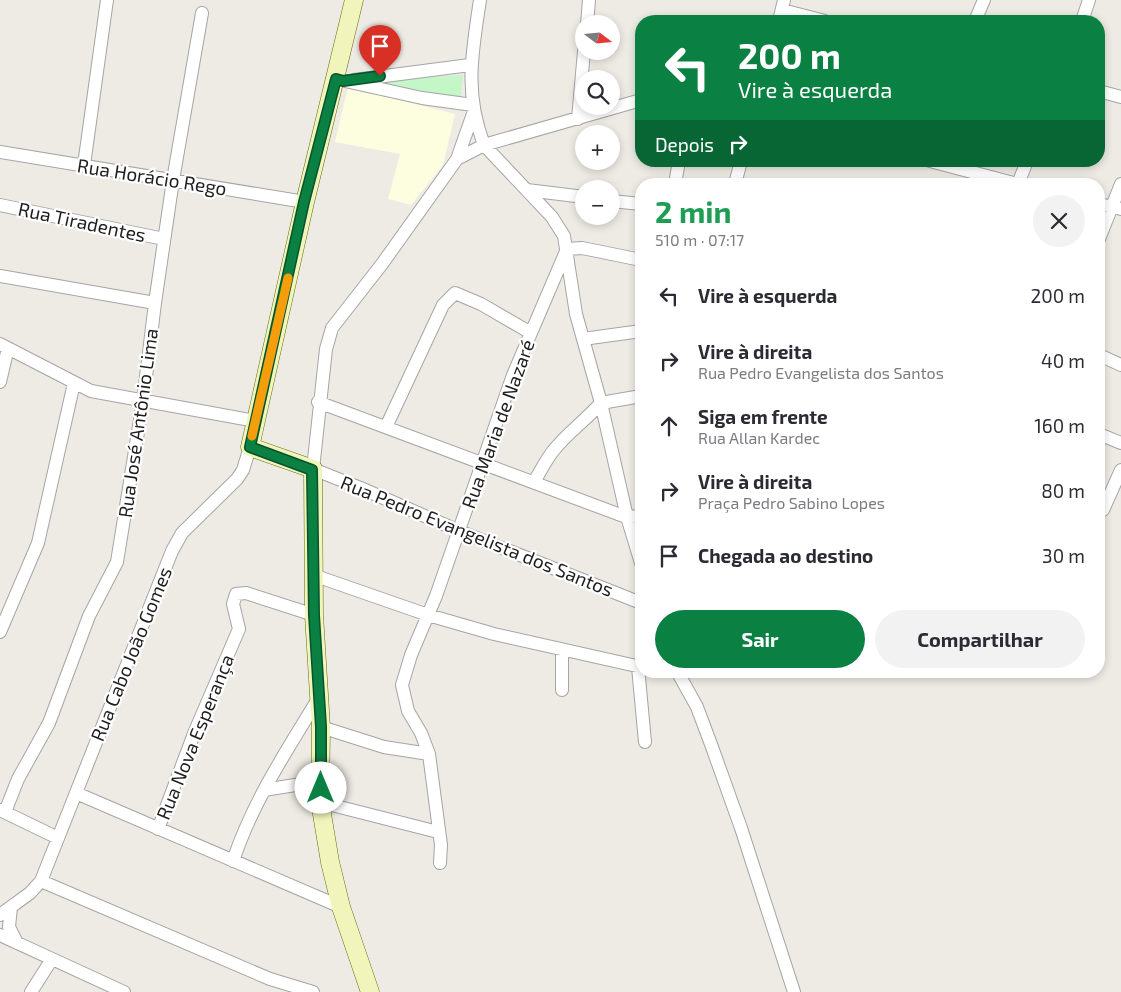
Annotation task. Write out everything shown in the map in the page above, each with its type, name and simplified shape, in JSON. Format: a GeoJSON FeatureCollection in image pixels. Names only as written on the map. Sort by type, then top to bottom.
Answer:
{"type":"FeatureCollection","features":[{"type":"Feature","properties":{"kind":"main road"},"geometry":{"type":"LineString","coordinates":[[354,0],[339,80],[304,202],[250,447],[312,470],[314,615],[321,727],[320,802],[330,862],[341,907],[370,992]]}},
{"type":"Feature","properties":{"kind":"street"},"geometry":{"type":"LineString","coordinates":[[84,165],[107,0]]}},
{"type":"Feature","properties":{"kind":"street"},"geometry":{"type":"LineString","coordinates":[[480,0],[470,65],[473,108],[484,145],[560,228],[567,249],[571,288],[583,339],[601,403],[635,542]]}},
{"type":"Feature","properties":{"kind":"street"},"geometry":{"type":"LineString","coordinates":[[588,15],[589,0]]}},
{"type":"Feature","properties":{"kind":"street"},"geometry":{"type":"LineString","coordinates":[[978,15],[984,0]]}},
{"type":"Feature","properties":{"kind":"street"},"geometry":{"type":"LineString","coordinates":[[1084,15],[1089,0]]}},
{"type":"Feature","properties":{"kind":"street"},"geometry":{"type":"LineString","coordinates":[[781,10],[801,15]]}},
{"type":"Feature","properties":{"kind":"street","name":"Rua José Antônio Lima"},"geometry":{"type":"LineString","coordinates":[[2,811],[49,723],[89,616],[114,570],[143,401],[164,239],[202,13]]}},
{"type":"Feature","properties":{"kind":"street"},"geometry":{"type":"LineString","coordinates":[[578,119],[583,60]]}},
{"type":"Feature","properties":{"kind":"street"},"geometry":{"type":"LineString","coordinates":[[339,80],[470,65]]}},
{"type":"Feature","properties":{"kind":"street"},"geometry":{"type":"LineString","coordinates":[[339,80],[473,108]]}},
{"type":"Feature","properties":{"kind":"street"},"geometry":{"type":"LineString","coordinates":[[1105,92],[1121,96]]}},
{"type":"Feature","properties":{"kind":"street"},"geometry":{"type":"LineString","coordinates":[[457,159],[484,145],[635,102]]}},
{"type":"Feature","properties":{"kind":"street"},"geometry":{"type":"LineString","coordinates":[[312,470],[318,402],[326,349],[332,328],[382,264],[457,159],[473,108]]}},
{"type":"Feature","properties":{"kind":"street","name":"Rua Horácio Rego"},"geometry":{"type":"LineString","coordinates":[[0,152],[304,202]]}},
{"type":"Feature","properties":{"kind":"street"},"geometry":{"type":"LineString","coordinates":[[953,167],[995,178]]}},
{"type":"Feature","properties":{"kind":"street"},"geometry":{"type":"LineString","coordinates":[[1105,228],[1116,208],[1121,184]]}},
{"type":"Feature","properties":{"kind":"street"},"geometry":{"type":"LineString","coordinates":[[527,190],[575,196]]}},
{"type":"Feature","properties":{"kind":"street"},"geometry":{"type":"LineString","coordinates":[[620,202],[635,203]]}},
{"type":"Feature","properties":{"kind":"street","name":"Rua Tiradentes"},"geometry":{"type":"LineString","coordinates":[[0,205],[164,239]]}},
{"type":"Feature","properties":{"kind":"street"},"geometry":{"type":"LineString","coordinates":[[567,249],[572,247],[604,251],[635,259]]}},
{"type":"Feature","properties":{"kind":"street","name":"Rua Maria de Nazaré"},"geometry":{"type":"LineString","coordinates":[[440,863],[429,754],[421,733],[408,710],[402,685],[410,655],[416,647],[531,333],[567,249]]}},
{"type":"Feature","properties":{"kind":"street"},"geometry":{"type":"LineString","coordinates":[[0,276],[155,303]]}},
{"type":"Feature","properties":{"kind":"street"},"geometry":{"type":"LineString","coordinates":[[386,427],[443,305],[456,293],[463,294],[531,333]]}},
{"type":"Feature","properties":{"kind":"street"},"geometry":{"type":"LineString","coordinates":[[583,339],[635,331]]}},
{"type":"Feature","properties":{"kind":"street"},"geometry":{"type":"LineString","coordinates":[[0,382],[4,346],[74,383],[105,394],[256,421]]}},
{"type":"Feature","properties":{"kind":"street"},"geometry":{"type":"LineString","coordinates":[[1105,358],[1121,365]]}},
{"type":"Feature","properties":{"kind":"street"},"geometry":{"type":"LineString","coordinates":[[0,632],[38,543],[74,383]]}},
{"type":"Feature","properties":{"kind":"street"},"geometry":{"type":"LineString","coordinates":[[534,482],[552,452],[601,403],[635,397]]}},
{"type":"Feature","properties":{"kind":"street"},"geometry":{"type":"LineString","coordinates":[[318,402],[628,517],[635,516]]}},
{"type":"Feature","properties":{"kind":"street"},"geometry":{"type":"LineString","coordinates":[[1105,436],[1121,443]]}},
{"type":"Feature","properties":{"kind":"street","name":"Rua Cabo João Gomes"},"geometry":{"type":"LineString","coordinates":[[37,885],[58,838],[172,551],[182,533],[238,479],[243,470],[250,447]]}},
{"type":"Feature","properties":{"kind":"street","name":"Rua Pedro Evangelista dos Santos"},"geometry":{"type":"LineString","coordinates":[[312,470],[363,488],[459,531],[635,601]]}},
{"type":"Feature","properties":{"kind":"street"},"geometry":{"type":"LineString","coordinates":[[1105,506],[1121,470]]}},
{"type":"Feature","properties":{"kind":"street"},"geometry":{"type":"LineString","coordinates":[[313,575],[428,615],[562,651],[635,666]]}},
{"type":"Feature","properties":{"kind":"street","name":"Rua Nova Esperança"},"geometry":{"type":"LineString","coordinates":[[158,829],[195,731],[239,625],[233,598],[240,592],[314,615]]}},
{"type":"Feature","properties":{"kind":"street"},"geometry":{"type":"LineString","coordinates":[[562,651],[562,690]]}},
{"type":"Feature","properties":{"kind":"street"},"geometry":{"type":"LineString","coordinates":[[641,678],[645,742]]}},
{"type":"Feature","properties":{"kind":"street"},"geometry":{"type":"LineString","coordinates":[[680,678],[697,708],[712,746],[741,828],[794,992]]}},
{"type":"Feature","properties":{"kind":"street"},"geometry":{"type":"LineString","coordinates":[[233,861],[245,826],[264,790],[320,696]]}},
{"type":"Feature","properties":{"kind":"street"},"geometry":{"type":"LineString","coordinates":[[321,727],[384,747],[429,754]]}},
{"type":"Feature","properties":{"kind":"street"},"geometry":{"type":"LineString","coordinates":[[264,790],[320,780]]}},
{"type":"Feature","properties":{"kind":"street"},"geometry":{"type":"LineString","coordinates":[[76,793],[341,907]]}},
{"type":"Feature","properties":{"kind":"street"},"geometry":{"type":"LineString","coordinates":[[320,802],[438,832]]}},
{"type":"Feature","properties":{"kind":"street"},"geometry":{"type":"LineString","coordinates":[[2,811],[58,838]]}},
{"type":"Feature","properties":{"kind":"street"},"geometry":{"type":"LineString","coordinates":[[0,915],[37,885],[270,978],[313,992]]}},
{"type":"Feature","properties":{"kind":"street"},"geometry":{"type":"LineString","coordinates":[[11,908],[9,927],[17,943]]}},
{"type":"Feature","properties":{"kind":"street"},"geometry":{"type":"LineString","coordinates":[[0,935],[124,992]]}},
{"type":"Feature","properties":{"kind":"street"},"geometry":{"type":"LineString","coordinates":[[31,992],[52,959]]}},
{"type":"Feature","properties":{"kind":"shaded area"},"geometry":{"type":"Polygon","coordinates":[[[348,87],[455,114],[443,165],[411,205],[388,199],[400,154],[335,142],[348,87]]]}},
{"type":"Feature","properties":{"kind":"green space"},"geometry":{"type":"Polygon","coordinates":[[[463,75],[460,100],[373,81],[463,75]]]}},
{"type":"Feature","properties":{"kind":"slow traffic"},"geometry":{"type":"LineString","coordinates":[[252,436],[288,278]]}},
{"type":"Feature","properties":{"kind":"route"},"geometry":{"type":"LineString","coordinates":[[321,788],[320,696],[314,615],[312,470],[250,447],[304,202],[336,79],[343,81],[380,76]]}}]}
